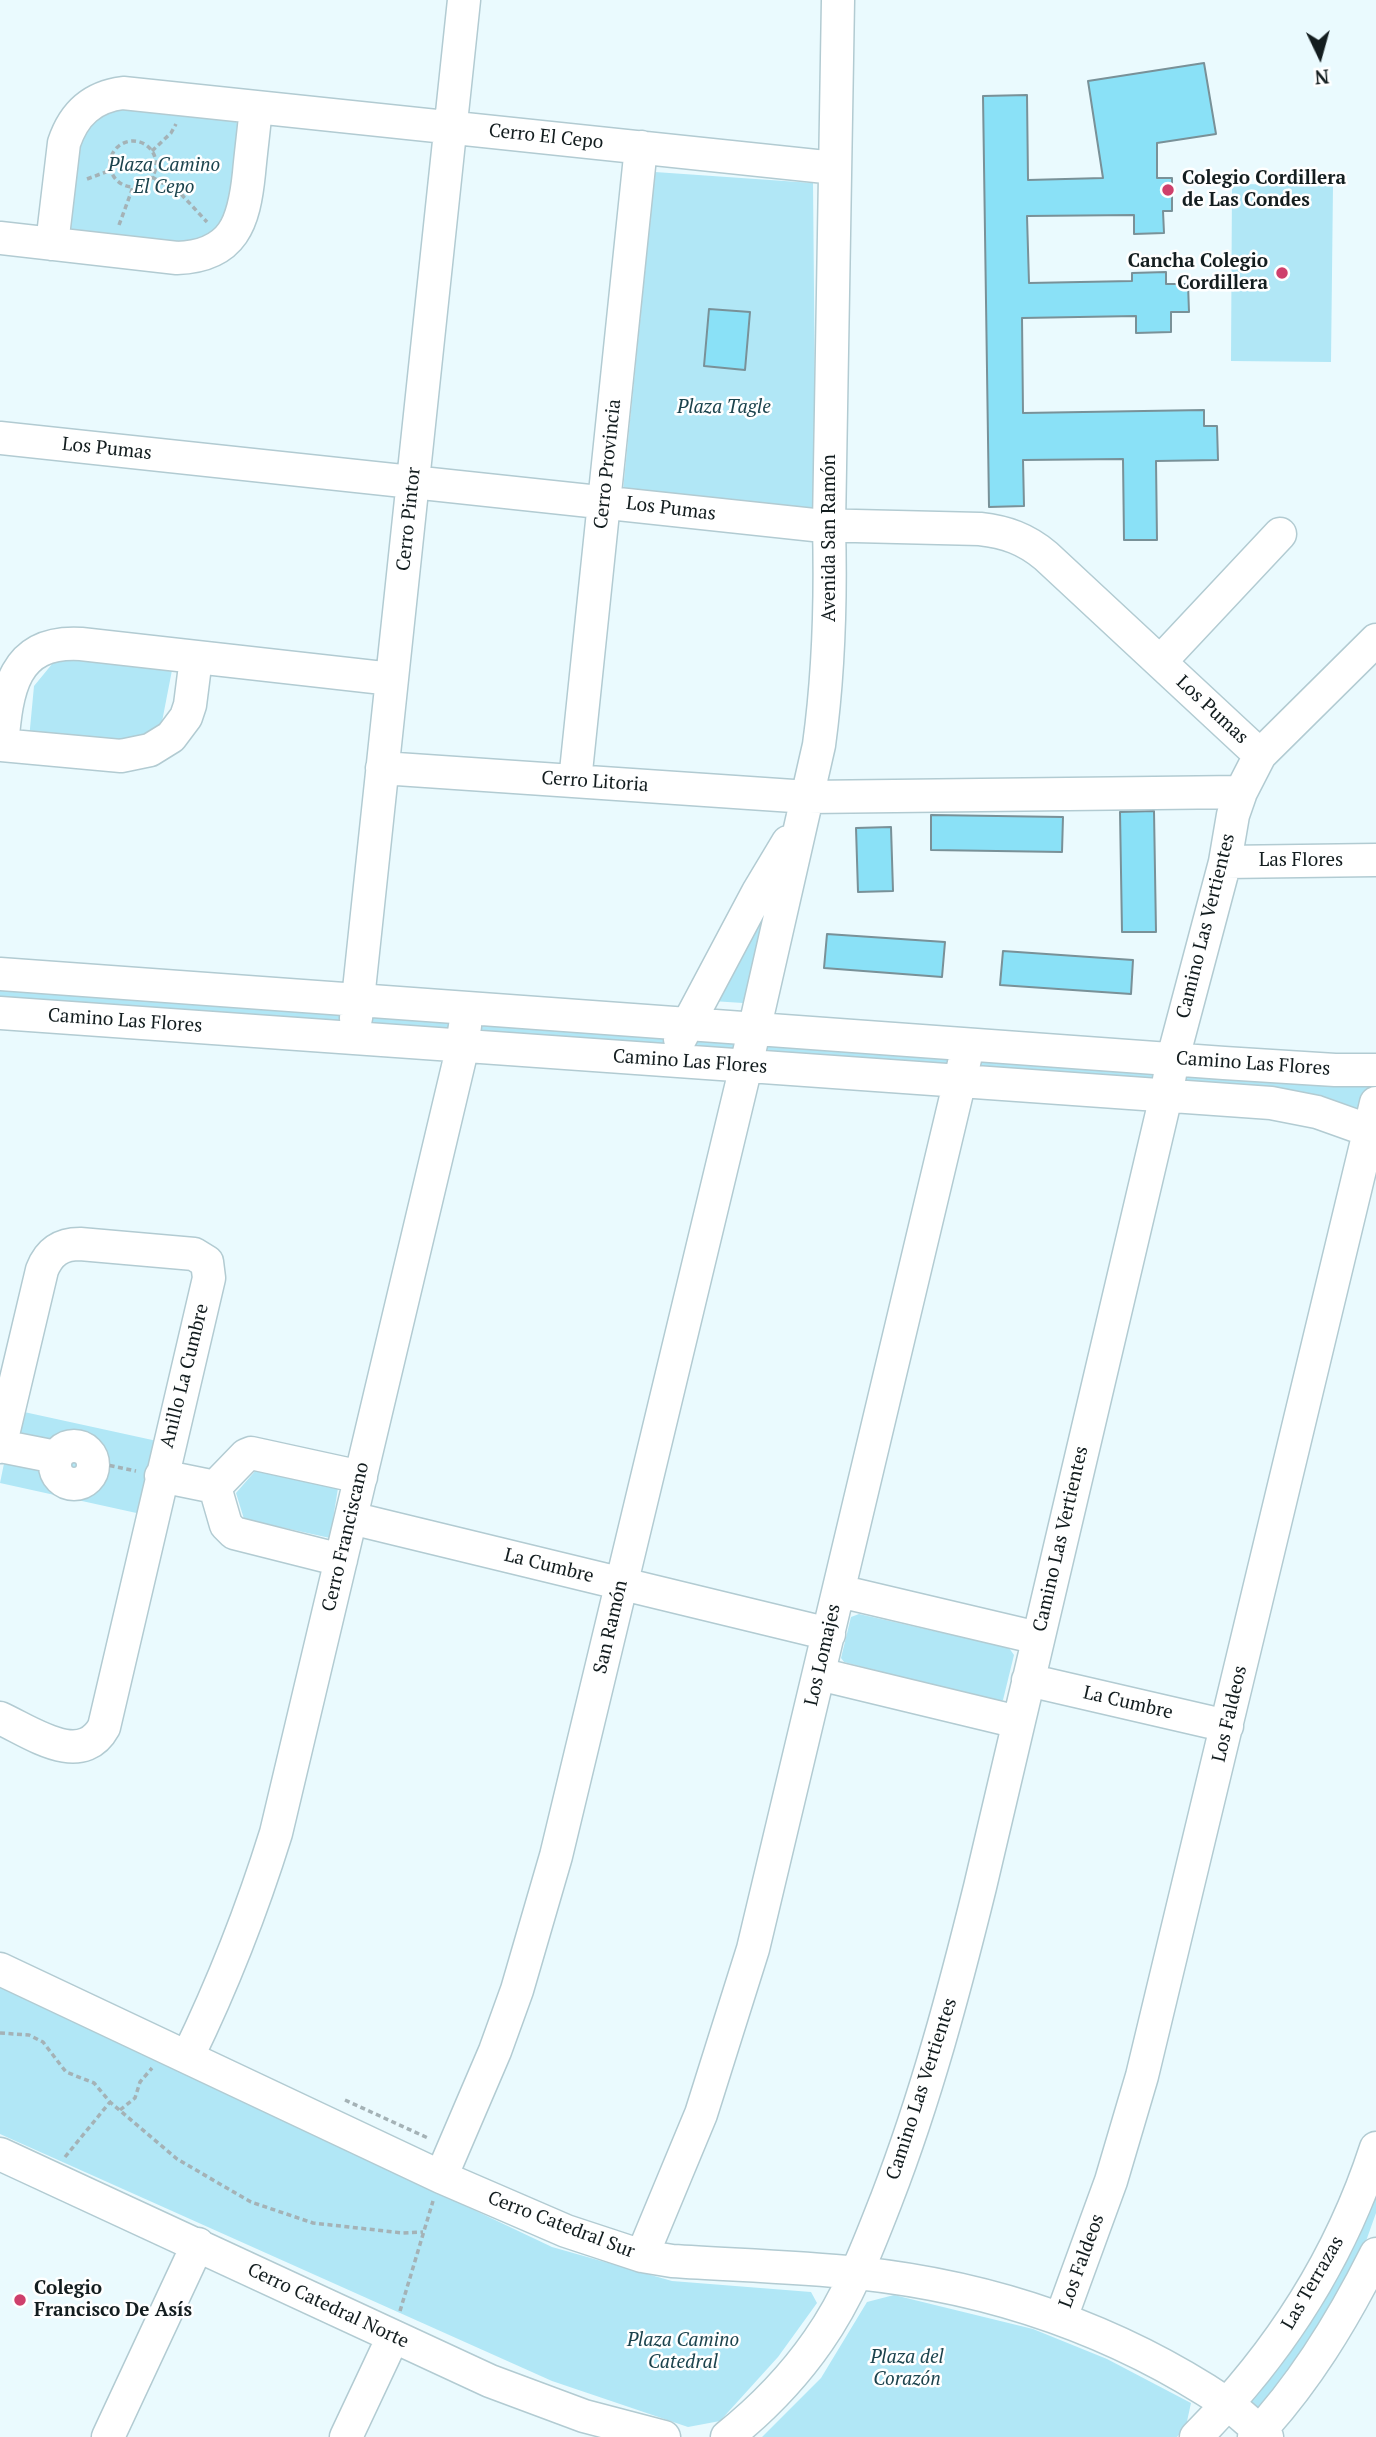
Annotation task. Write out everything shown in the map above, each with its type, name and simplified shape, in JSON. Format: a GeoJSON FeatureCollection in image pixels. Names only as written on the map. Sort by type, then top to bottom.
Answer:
{"type":"FeatureCollection","features":[{"type":"Feature","properties":{"kind":"street","name":"Cerro Pintor"},"geometry":{"type":"LineString","coordinates":[[355,1038],[464,0]]}},
{"type":"Feature","properties":{"kind":"street","name":"Avenida San Ramón"},"geometry":{"type":"LineString","coordinates":[[746,1066],[819,745],[827,683],[831,600],[829,526],[838,0]]}},
{"type":"Feature","properties":{"kind":"street","name":"Cerro El Cepo"},"geometry":{"type":"LineString","coordinates":[[52,244],[64,143],[74,120],[91,103],[123,93],[835,168]]}},
{"type":"Feature","properties":{"kind":"street"},"geometry":{"type":"LineString","coordinates":[[0,238],[191,257],[204,254],[233,234],[243,214],[256,107]]}},
{"type":"Feature","properties":{"kind":"street","name":"Cerro Provincia"},"geometry":{"type":"LineString","coordinates":[[575,781],[640,147]]}},
{"type":"Feature","properties":{"kind":"street","name":"Los Pumas"},"geometry":{"type":"LineString","coordinates":[[0,438],[829,526],[980,529],[1014,536],[1046,556],[1260,755]]}},
{"type":"Feature","properties":{"kind":"street"},"geometry":{"type":"LineString","coordinates":[[1160,662],[1280,534]]}},
{"type":"Feature","properties":{"kind":"street","name":"Camino Las Vertientes"},"geometry":{"type":"LineString","coordinates":[[727,2437],[770,2399],[819,2340],[857,2273],[895,2178],[920,2105],[970,1927],[1167,1096],[1173,1058],[1226,862],[1228,838],[1241,792],[1260,755],[1376,640]]}},
{"type":"Feature","properties":{"kind":"street"},"geometry":{"type":"LineString","coordinates":[[196,657],[186,717],[171,737],[150,750],[121,756],[1,745],[10,687],[24,663],[46,649],[69,644],[196,657],[392,679]]}},
{"type":"Feature","properties":{"kind":"street","name":"Cerro Litoria"},"geometry":{"type":"LineString","coordinates":[[382,768],[575,781],[806,806],[1241,792]]}},
{"type":"Feature","properties":{"kind":"street"},"geometry":{"type":"LineString","coordinates":[[671,1061],[688,1023],[806,806]]}},
{"type":"Feature","properties":{"kind":"street","name":"Las Flores"},"geometry":{"type":"LineString","coordinates":[[1226,862],[1376,860]]}},
{"type":"Feature","properties":{"kind":"street","name":"Camino Las Flores"},"geometry":{"type":"LineString","coordinates":[[0,974],[1335,1070],[1376,1070]]}},
{"type":"Feature","properties":{"kind":"street","name":"Cerro Franciscano"},"geometry":{"type":"LineString","coordinates":[[178,2052],[233,1958],[276,1833],[463,1045],[467,1007]]}},
{"type":"Feature","properties":{"kind":"street","name":"Camino Las Flores"},"geometry":{"type":"LineString","coordinates":[[0,1013],[1167,1096],[1294,1107],[1374,1122]]}},
{"type":"Feature","properties":{"kind":"street","name":"Los Lomajes"},"geometry":{"type":"LineString","coordinates":[[642,2256],[701,2114],[753,1949],[961,1080],[967,1044]]}},
{"type":"Feature","properties":{"kind":"street","name":"San Ramón"},"geometry":{"type":"LineString","coordinates":[[447,2164],[495,2051],[556,1856],[746,1066]]}},
{"type":"Feature","properties":{"kind":"street","name":"Los Faldeos"},"geometry":{"type":"LineString","coordinates":[[1061,2318],[1111,2181],[1142,2076],[1374,1122]]}},
{"type":"Feature","properties":{"kind":"street","name":"Anillo La Cumbre"},"geometry":{"type":"LineString","coordinates":[[0,1446],[42,1270],[50,1255],[72,1244],[194,1254],[204,1258],[210,1272],[104,1727],[99,1735],[85,1746],[68,1748],[0,1718]]}},
{"type":"Feature","properties":{"kind":"street"},"geometry":{"type":"LineString","coordinates":[[0,1446],[56,1457],[65,1447],[79,1446],[89,1453],[93,1462]]}},
{"type":"Feature","properties":{"kind":"street"},"geometry":{"type":"LineString","coordinates":[[215,1487],[251,1453],[360,1477]]}},
{"type":"Feature","properties":{"kind":"street"},"geometry":{"type":"LineString","coordinates":[[161,1476],[215,1487]]}},
{"type":"Feature","properties":{"kind":"street"},"geometry":{"type":"LineString","coordinates":[[215,1487],[226,1525],[234,1533],[341,1560]]}},
{"type":"Feature","properties":{"kind":"street","name":"La Cumbre"},"geometry":{"type":"LineString","coordinates":[[351,1518],[829,1634]]}},
{"type":"Feature","properties":{"kind":"street"},"geometry":{"type":"LineString","coordinates":[[839,1591],[1038,1638]]}},
{"type":"Feature","properties":{"kind":"street"},"geometry":{"type":"LineString","coordinates":[[819,1674],[1018,1722]]}},
{"type":"Feature","properties":{"kind":"street","name":"La Cumbre"},"geometry":{"type":"LineString","coordinates":[[1028,1680],[1227,1726]]}},
{"type":"Feature","properties":{"kind":"street","name":"Cerro Catedral Sur"},"geometry":{"type":"LineString","coordinates":[[0,1969],[178,2052],[447,2164],[566,2231],[642,2256],[672,2261],[857,2273],[973,2292],[1061,2318],[1145,2356],[1228,2405],[1260,2435]]}},
{"type":"Feature","properties":{"kind":"street","name":"Las Terrazas"},"geometry":{"type":"LineString","coordinates":[[1196,2437],[1228,2405],[1272,2352],[1298,2314],[1342,2233],[1376,2148]]}},
{"type":"Feature","properties":{"kind":"street","name":"Cerro Catedral Norte"},"geometry":{"type":"LineString","coordinates":[[0,2154],[490,2381],[584,2416],[664,2437]]}},
{"type":"Feature","properties":{"kind":"street"},"geometry":{"type":"LineString","coordinates":[[1260,2435],[1313,2363],[1348,2308],[1376,2252],[1342,2233]]}},
{"type":"Feature","properties":{"kind":"street"},"geometry":{"type":"LineString","coordinates":[[108,2437],[198,2244]]}},
{"type":"Feature","properties":{"kind":"street"},"geometry":{"type":"LineString","coordinates":[[346,2437],[393,2337]]}},
{"type":"Feature","properties":{"kind":"path"},"geometry":{"type":"LineString","coordinates":[[137,141],[150,148],[156,163],[152,177],[141,186],[133,187],[119,183],[111,170],[112,156],[121,144],[137,141]]}},
{"type":"Feature","properties":{"kind":"path"},"geometry":{"type":"LineString","coordinates":[[152,177],[181,194],[225,242]]}},
{"type":"Feature","properties":{"kind":"path"},"geometry":{"type":"LineString","coordinates":[[110,250],[133,187]]}},
{"type":"Feature","properties":{"kind":"path"},"geometry":{"type":"LineString","coordinates":[[93,1462],[161,1476]]}},
{"type":"Feature","properties":{"kind":"path"},"geometry":{"type":"LineString","coordinates":[[0,2033],[29,2035],[43,2042],[66,2072],[94,2083],[110,2102],[177,2159],[251,2202],[313,2223],[403,2233],[423,2232]]}},
{"type":"Feature","properties":{"kind":"path"},"geometry":{"type":"LineString","coordinates":[[120,2109],[135,2098],[140,2082],[178,2052]]}},
{"type":"Feature","properties":{"kind":"path"},"geometry":{"type":"LineString","coordinates":[[335,2096],[447,2164],[423,2232],[393,2337]]}},
{"type":"Feature","properties":{"kind":"path"},"geometry":{"type":"LineString","coordinates":[[62,2160],[110,2102]]}},
{"type":"Feature","properties":{"kind":"green space","name":"Plaza Camino El Cepo"},"geometry":{"type":"Polygon","coordinates":[[[116,104],[234,116],[242,136],[231,221],[210,242],[177,248],[71,231],[67,219],[76,136],[116,104]]]}},
{"type":"Feature","properties":{"kind":"green space","name":"Plaza Tagle"},"geometry":{"type":"Polygon","coordinates":[[[655,172],[813,183],[816,509],[623,490],[655,172]]]}},
{"type":"Feature","properties":{"kind":"green space","name":"Cancha Colegio Cordillera"},"geometry":{"type":"Polygon","coordinates":[[[1232,184],[1333,185],[1331,362],[1231,361],[1232,184]]]}},
{"type":"Feature","properties":{"kind":"green space"},"geometry":{"type":"Polygon","coordinates":[[[57,658],[173,665],[160,732],[124,747],[29,739],[34,686],[57,658]]]}},
{"type":"Feature","properties":{"kind":"green space"},"geometry":{"type":"Polygon","coordinates":[[[766,905],[743,1003],[712,1001],[766,905]]]}},
{"type":"Feature","properties":{"kind":"green space"},"geometry":{"type":"Polygon","coordinates":[[[0,985],[1376,1082],[1376,1120],[0,1000],[0,985]]]}},
{"type":"Feature","properties":{"kind":"green space"},"geometry":{"type":"Polygon","coordinates":[[[15,1410],[157,1441],[141,1514],[0,1483],[15,1410]]]}},
{"type":"Feature","properties":{"kind":"green space"},"geometry":{"type":"Polygon","coordinates":[[[256,1470],[338,1488],[330,1538],[244,1519],[236,1493],[256,1470]]]}},
{"type":"Feature","properties":{"kind":"green space"},"geometry":{"type":"Polygon","coordinates":[[[859,1614],[1009,1648],[1014,1655],[1003,1700],[995,1702],[844,1662],[841,1658],[851,1617],[859,1614]]]}},
{"type":"Feature","properties":{"kind":"green space","name":"Plaza Camino Catedral"},"geometry":{"type":"Polygon","coordinates":[[[0,1985],[552,2247],[672,2281],[811,2292],[817,2303],[778,2357],[720,2421],[688,2427],[552,2381],[0,2134],[0,1985]]]}},
{"type":"Feature","properties":{"kind":"green space"},"geometry":{"type":"Polygon","coordinates":[[[1376,2176],[1376,2213],[1355,2272],[1295,2367],[1257,2412],[1249,2402],[1376,2176]]]}},
{"type":"Feature","properties":{"kind":"green space","name":"Plaza del Corazón"},"geometry":{"type":"Polygon","coordinates":[[[894,2295],[1033,2329],[1107,2359],[1191,2403],[1186,2426],[1177,2437],[762,2437],[821,2378],[867,2302],[894,2295]]]}},
{"type":"Feature","properties":{"kind":"building"},"geometry":{"type":"Polygon","coordinates":[[[1204,63],[1216,134],[1157,143],[1157,178],[1172,178],[1172,211],[1163,211],[1164,233],[1134,234],[1134,215],[1027,216],[1029,283],[1132,281],[1132,273],[1166,272],[1166,284],[1188,284],[1189,312],[1171,312],[1171,332],[1136,333],[1136,316],[1022,318],[1023,413],[1204,410],[1204,426],[1217,426],[1218,460],[1156,461],[1157,540],[1124,540],[1123,459],[1023,460],[1024,506],[989,507],[983,96],[1027,95],[1028,180],[1103,178],[1088,81],[1204,63]]]}},
{"type":"Feature","properties":{"kind":"building"},"geometry":{"type":"Polygon","coordinates":[[[709,309],[750,312],[745,370],[704,366],[709,309]]]}},
{"type":"Feature","properties":{"kind":"building"},"geometry":{"type":"Polygon","coordinates":[[[1154,811],[1156,932],[1122,932],[1120,812],[1154,811]]]}},
{"type":"Feature","properties":{"kind":"building"},"geometry":{"type":"Polygon","coordinates":[[[931,815],[1063,817],[1062,852],[931,850],[931,815]]]}},
{"type":"Feature","properties":{"kind":"building"},"geometry":{"type":"Polygon","coordinates":[[[891,827],[893,891],[858,892],[856,828],[891,827]]]}},
{"type":"Feature","properties":{"kind":"building"},"geometry":{"type":"Polygon","coordinates":[[[827,934],[945,942],[942,977],[824,968],[827,934]]]}},
{"type":"Feature","properties":{"kind":"building"},"geometry":{"type":"Polygon","coordinates":[[[1003,951],[1133,960],[1131,994],[1000,985],[1003,951]]]}},
{"type":"Feature","properties":{"kind":"place","name":"Colegio Cordillera de Las Condes"},"geometry":{"type":"Point","coordinates":[1168,190]}},
{"type":"Feature","properties":{"kind":"place","name":"Cancha Colegio Cordillera"},"geometry":{"type":"Point","coordinates":[1282,273]}},
{"type":"Feature","properties":{"kind":"place","name":"Colegio Francisco De Asís"},"geometry":{"type":"Point","coordinates":[20,2300]}}]}
